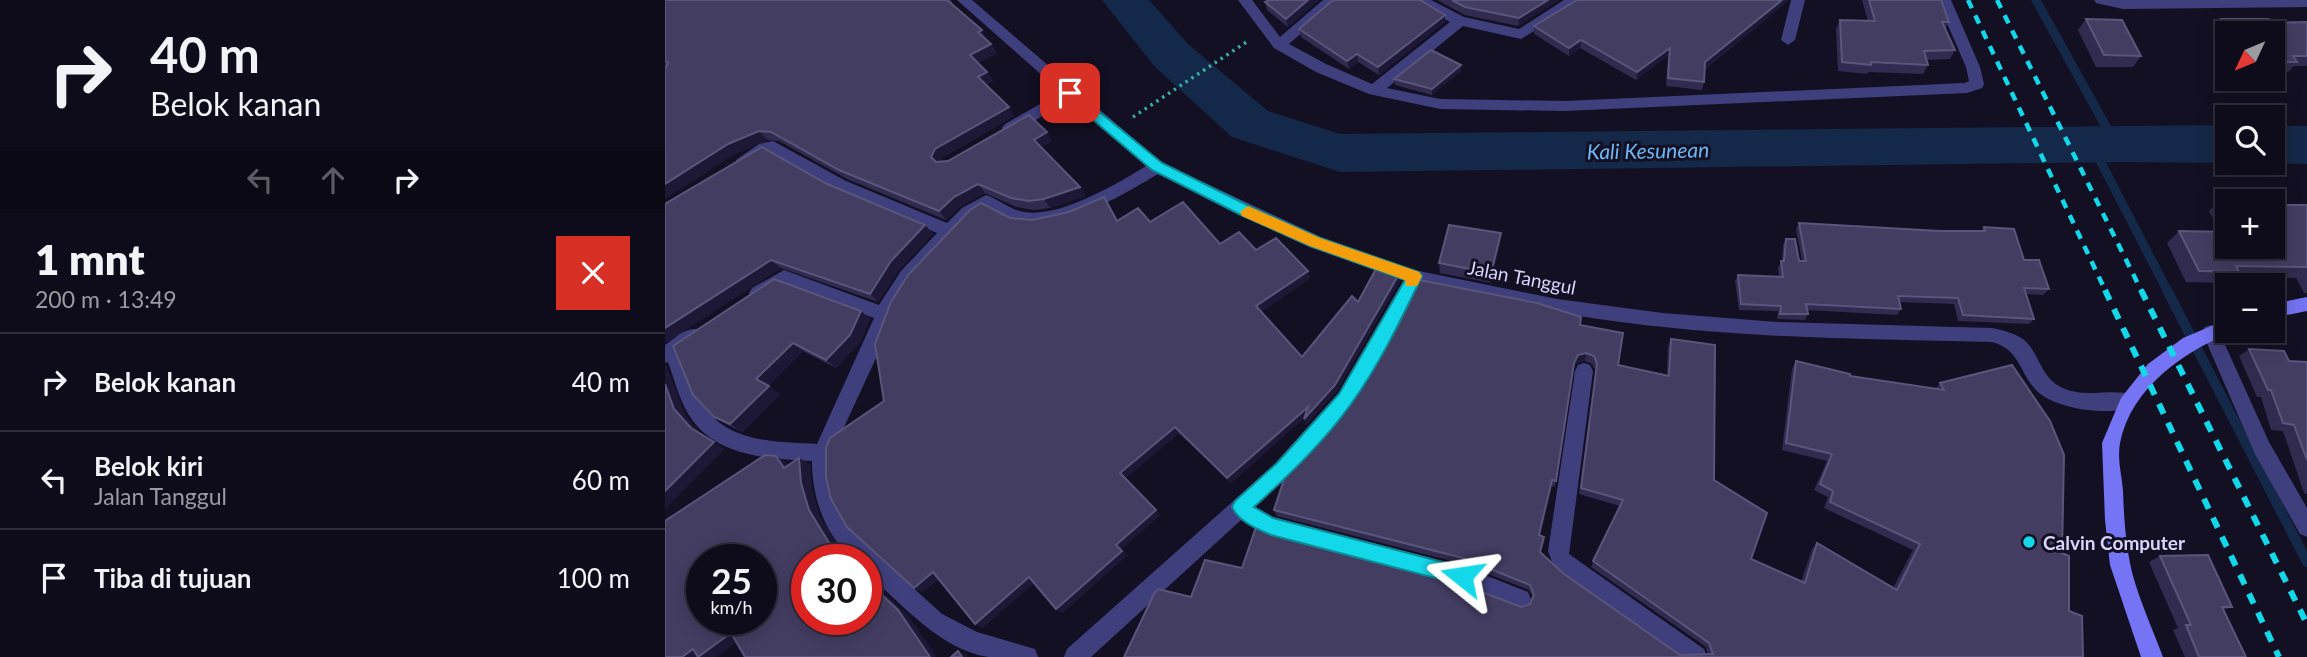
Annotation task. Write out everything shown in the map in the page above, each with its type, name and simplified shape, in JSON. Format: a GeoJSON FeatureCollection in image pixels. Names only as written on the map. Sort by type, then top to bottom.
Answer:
{"type":"FeatureCollection","features":[{"type":"Feature","properties":{"kind":"street","name":"Jalan Tanggul"},"geometry":{"type":"LineString","coordinates":[[964,0],[1157,166],[1315,242],[1414,276],[1557,306],[1663,320],[1777,329],[1992,335],[2009,339],[2020,346],[2037,378],[2048,388],[2083,402],[2128,401]]}},
{"type":"Feature","properties":{"kind":"street"},"geometry":{"type":"LineString","coordinates":[[1245,0],[1279,45],[1321,68],[1374,90],[1440,104],[1565,106],[1967,88],[1977,84],[1973,67],[1944,0]]}},
{"type":"Feature","properties":{"kind":"street"},"geometry":{"type":"LineString","coordinates":[[1279,45],[1332,0]]}},
{"type":"Feature","properties":{"kind":"street"},"geometry":{"type":"LineString","coordinates":[[1420,0],[1460,22],[1521,34],[1571,2]]}},
{"type":"Feature","properties":{"kind":"street"},"geometry":{"type":"LineString","coordinates":[[1788,40],[1798,0]]}},
{"type":"Feature","properties":{"kind":"street"},"geometry":{"type":"LineString","coordinates":[[2101,0],[2123,5],[2307,3]]}},
{"type":"Feature","properties":{"kind":"street"},"geometry":{"type":"LineString","coordinates":[[1374,90],[1460,22]]}},
{"type":"Feature","properties":{"kind":"street"},"geometry":{"type":"LineString","coordinates":[[992,138],[1070,93]]}},
{"type":"Feature","properties":{"kind":"street"},"geometry":{"type":"LineString","coordinates":[[734,166],[773,146],[839,186],[949,232]]}},
{"type":"Feature","properties":{"kind":"street"},"geometry":{"type":"LineString","coordinates":[[1027,657],[973,642],[935,621],[847,541],[828,508],[822,483],[822,453],[885,316],[907,276],[968,212],[986,201],[1019,218],[1041,219],[1111,194],[1157,166]]}},
{"type":"Feature","properties":{"kind":"street"},"geometry":{"type":"LineString","coordinates":[[1076,657],[1283,469],[1345,399],[1414,276]]}},
{"type":"Feature","properties":{"kind":"street"},"geometry":{"type":"LineString","coordinates":[[739,306],[784,277],[885,316]]}},
{"type":"Feature","properties":{"kind":"street"},"geometry":{"type":"LineString","coordinates":[[2285,309],[2307,304]]}},
{"type":"Feature","properties":{"kind":"street"},"geometry":{"type":"LineString","coordinates":[[706,328],[669,352],[699,414],[716,432],[741,444],[763,449],[822,453]]}},
{"type":"Feature","properties":{"kind":"street"},"geometry":{"type":"LineString","coordinates":[[2153,657],[2123,577],[2114,531],[2111,444],[2128,401],[2147,377],[2179,351],[2215,331]]}},
{"type":"Feature","properties":{"kind":"street"},"geometry":{"type":"LineString","coordinates":[[2220,343],[2262,448],[2307,527]]}},
{"type":"Feature","properties":{"kind":"street"},"geometry":{"type":"LineString","coordinates":[[1584,370],[1558,551],[1561,560],[1685,654]]}},
{"type":"Feature","properties":{"kind":"street"},"geometry":{"type":"LineString","coordinates":[[1241,507],[1255,519],[1271,526],[1462,576],[1521,599]]}},
{"type":"Feature","properties":{"kind":"path"},"geometry":{"type":"LineString","coordinates":[[1129,119],[1249,40]]}},
{"type":"Feature","properties":{"kind":"building"},"geometry":{"type":"Polygon","coordinates":[[[665,0],[947,0],[982,30],[978,32],[991,44],[970,55],[987,72],[978,77],[1009,107],[935,149],[931,157],[936,162],[948,161],[1029,115],[1047,132],[1034,140],[1080,187],[1029,201],[1011,198],[978,184],[954,197],[939,211],[839,170],[771,132],[759,131],[728,144],[665,184],[665,68],[668,63],[665,61],[665,0]]]}},
{"type":"Feature","properties":{"kind":"building"},"geometry":{"type":"Polygon","coordinates":[[[1308,0],[1286,19],[1265,2],[1308,0]]]}},
{"type":"Feature","properties":{"kind":"building"},"geometry":{"type":"Polygon","coordinates":[[[1333,0],[1420,0],[1445,15],[1378,67],[1357,54],[1347,61],[1299,29],[1333,0]]]}},
{"type":"Feature","properties":{"kind":"building"},"geometry":{"type":"Polygon","coordinates":[[[1452,0],[1548,0],[1519,18],[1465,7],[1452,0]]]}},
{"type":"Feature","properties":{"kind":"building"},"geometry":{"type":"Polygon","coordinates":[[[1577,0],[1782,0],[1705,62],[1704,82],[1668,78],[1670,48],[1637,72],[1581,40],[1569,48],[1534,26],[1577,0]]]}},
{"type":"Feature","properties":{"kind":"building"},"geometry":{"type":"Polygon","coordinates":[[[1869,0],[1941,0],[1949,22],[1942,22],[1955,50],[1924,51],[1928,65],[1842,62],[1840,20],[1875,21],[1869,0]]]}},
{"type":"Feature","properties":{"kind":"building"},"geometry":{"type":"Polygon","coordinates":[[[2086,19],[2122,20],[2141,56],[2104,55],[2086,19]]]}},
{"type":"Feature","properties":{"kind":"building"},"geometry":{"type":"Polygon","coordinates":[[[2221,19],[2270,21],[2222,21],[2221,19]]]}},
{"type":"Feature","properties":{"kind":"building"},"geometry":{"type":"Polygon","coordinates":[[[2307,22],[2307,56],[2293,56],[2297,62],[2285,62],[2285,23],[2307,22]]]}},
{"type":"Feature","properties":{"kind":"building"},"geometry":{"type":"Polygon","coordinates":[[[1431,50],[1461,65],[1432,89],[1394,79],[1431,50]]]}},
{"type":"Feature","properties":{"kind":"building"},"geometry":{"type":"Polygon","coordinates":[[[762,147],[825,183],[925,225],[891,261],[870,294],[771,260],[665,328],[665,204],[762,147]]]}},
{"type":"Feature","properties":{"kind":"building"},"geometry":{"type":"Polygon","coordinates":[[[1104,197],[1117,221],[1138,208],[1150,222],[1183,202],[1220,244],[1239,232],[1256,250],[1276,238],[1308,271],[1256,306],[1302,357],[1352,296],[1358,302],[1377,267],[1399,274],[1335,385],[1304,419],[1308,407],[1227,478],[1175,427],[1120,473],[1156,510],[1116,545],[1122,551],[1056,609],[1029,577],[975,624],[933,572],[914,588],[882,559],[882,544],[866,544],[847,527],[831,499],[826,477],[826,448],[830,438],[884,401],[875,344],[891,302],[908,275],[970,210],[981,203],[1010,218],[1032,220],[1069,212],[1104,197]]]}},
{"type":"Feature","properties":{"kind":"building"},"geometry":{"type":"Polygon","coordinates":[[[2285,203],[2307,205],[2307,267],[2236,266],[2239,272],[2199,271],[2179,231],[2215,232],[2215,259],[2285,259],[2285,203]]]}},
{"type":"Feature","properties":{"kind":"building"},"geometry":{"type":"Polygon","coordinates":[[[1799,223],[1940,231],[1985,231],[1984,227],[2014,229],[2024,260],[2039,260],[2049,289],[2024,288],[2034,319],[1963,315],[1958,298],[1898,296],[1901,309],[1806,304],[1808,314],[1780,314],[1781,306],[1741,304],[1738,275],[1783,277],[1781,261],[1784,261],[1786,239],[1795,239],[1799,261],[1806,261],[1799,223]]]}},
{"type":"Feature","properties":{"kind":"building"},"geometry":{"type":"Polygon","coordinates":[[[1449,225],[1501,233],[1491,273],[1439,263],[1449,225]]]}},
{"type":"Feature","properties":{"kind":"building"},"geometry":{"type":"Polygon","coordinates":[[[774,279],[861,311],[850,335],[826,360],[793,343],[756,379],[769,386],[730,424],[714,417],[693,395],[673,346],[774,279]]]}},
{"type":"Feature","properties":{"kind":"building"},"geometry":{"type":"Polygon","coordinates":[[[1419,280],[1537,303],[1581,317],[1580,325],[1623,333],[1618,365],[1669,376],[1671,339],[1715,345],[1714,480],[1767,513],[1751,559],[1805,583],[1817,543],[1897,590],[1920,544],[1830,502],[1833,491],[1820,484],[1832,454],[1786,443],[1796,361],[1850,376],[1944,390],[1940,383],[2012,365],[2050,421],[2064,455],[2062,553],[2069,556],[2069,611],[2082,616],[2083,657],[1124,657],[1158,589],[1191,597],[1205,560],[1242,568],[1256,527],[1267,533],[1461,584],[1521,607],[1530,604],[1534,595],[1530,585],[1463,558],[1274,510],[1286,473],[1351,399],[1419,280]],[[1586,353],[1578,355],[1574,363],[1556,481],[1552,480],[1539,535],[1544,537],[1540,552],[1564,574],[1680,655],[1713,654],[1709,643],[1593,561],[1623,500],[1581,488],[1597,364],[1594,356],[1586,353]]]}},
{"type":"Feature","properties":{"kind":"building"},"geometry":{"type":"Polygon","coordinates":[[[2249,349],[2284,351],[2289,361],[2307,362],[2307,460],[2294,425],[2283,423],[2271,390],[2268,390],[2249,349]]]}},
{"type":"Feature","properties":{"kind":"building"},"geometry":{"type":"Polygon","coordinates":[[[665,384],[674,409],[691,428],[714,442],[665,491],[665,384]]]}},
{"type":"Feature","properties":{"kind":"building"},"geometry":{"type":"Polygon","coordinates":[[[765,455],[776,456],[784,468],[799,458],[801,483],[809,510],[830,544],[791,544],[791,635],[882,635],[882,595],[898,610],[930,657],[745,657],[732,635],[777,635],[777,544],[686,544],[686,635],[728,635],[698,657],[693,649],[682,657],[665,657],[665,521],[765,455]]]}},
{"type":"Feature","properties":{"kind":"building"},"geometry":{"type":"Polygon","coordinates":[[[2208,555],[2232,607],[2222,607],[2246,657],[2199,657],[2186,625],[2191,625],[2160,556],[2208,555]]]}},
{"type":"Feature","properties":{"kind":"building"},"geometry":{"type":"Polygon","coordinates":[[[958,651],[962,657],[951,657],[958,651]]]}},
{"type":"Feature","properties":{"kind":"waterway","name":"Kali Kesunean"},"geometry":{"type":"LineString","coordinates":[[1124,0],[1172,56],[1250,124],[1340,153],[2215,144]]}},
{"type":"Feature","properties":{"kind":"waterway"},"geometry":{"type":"LineString","coordinates":[[2036,0],[2115,143]]}},
{"type":"Feature","properties":{"kind":"waterway"},"geometry":{"type":"LineString","coordinates":[[2091,143],[2168,292]]}},
{"type":"Feature","properties":{"kind":"waterway","name":"Kali Kesunean"},"geometry":{"type":"LineString","coordinates":[[2285,145],[2307,145]]}},
{"type":"Feature","properties":{"kind":"waterway"},"geometry":{"type":"LineString","coordinates":[[2167,290],[2307,562]]}},
{"type":"Feature","properties":{"kind":"railway"},"geometry":{"type":"LineString","coordinates":[[1968,0],[2106,292]]}},
{"type":"Feature","properties":{"kind":"railway"},"geometry":{"type":"LineString","coordinates":[[1997,0],[2142,292]]}},
{"type":"Feature","properties":{"kind":"railway"},"geometry":{"type":"LineString","coordinates":[[2105,290],[2279,657]]}},
{"type":"Feature","properties":{"kind":"railway"},"geometry":{"type":"LineString","coordinates":[[2141,290],[2307,624]]}},
{"type":"Feature","properties":{"kind":"slow traffic"},"geometry":{"type":"LineString","coordinates":[[1248,212],[1315,242],[1414,276],[1412,281]]}},
{"type":"Feature","properties":{"kind":"place","name":"Calvin Computer"},"geometry":{"type":"Point","coordinates":[2029,542]}},
{"type":"Feature","properties":{"kind":"route"},"geometry":{"type":"LineString","coordinates":[[1070,93],[1115,128],[1157,166],[1315,242],[1414,276],[1345,399],[1283,469],[1241,507],[1255,519],[1271,526],[1462,576]]}}]}
